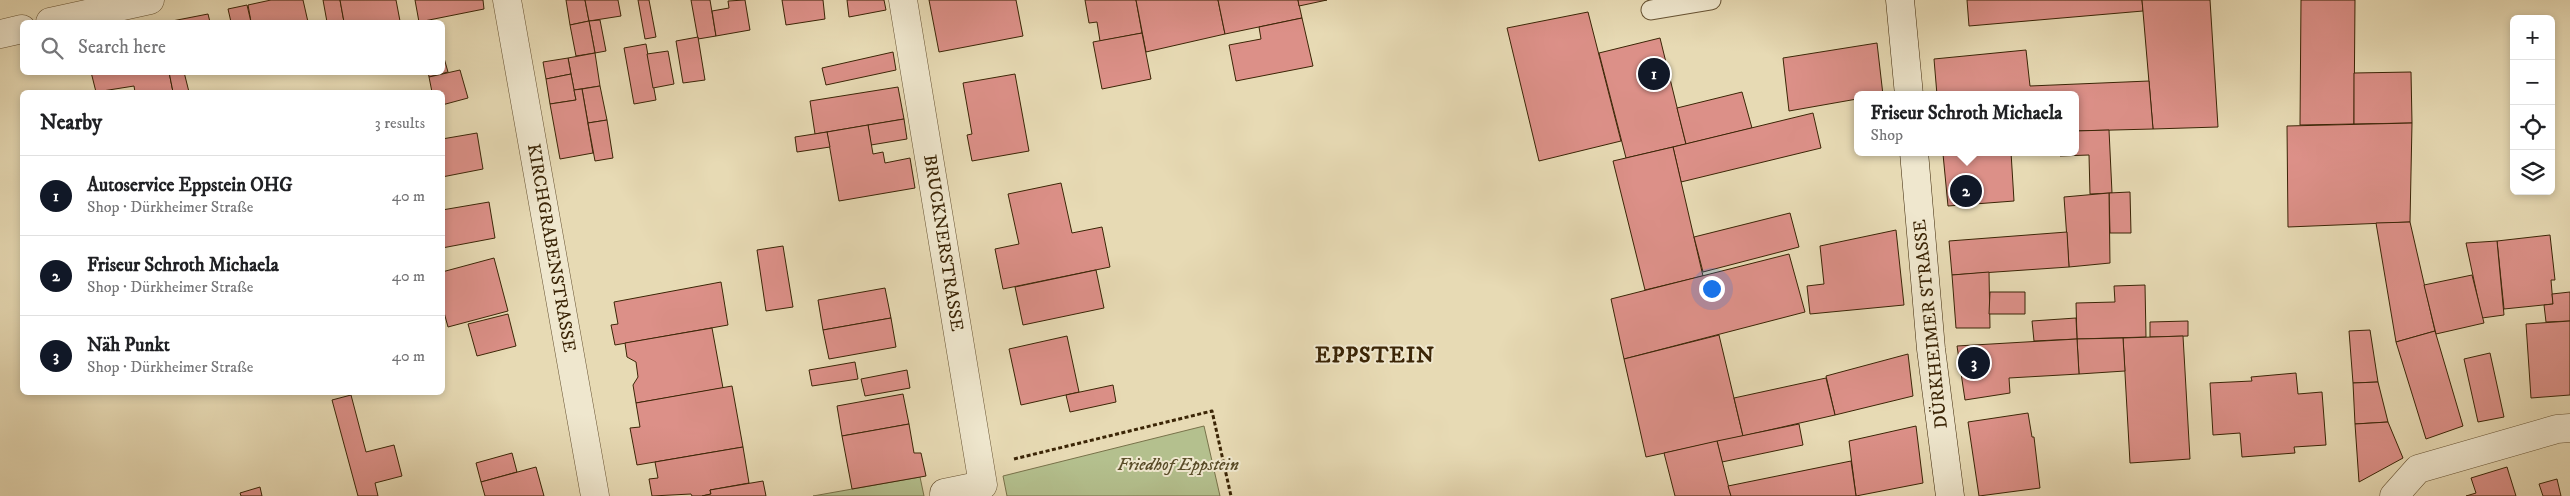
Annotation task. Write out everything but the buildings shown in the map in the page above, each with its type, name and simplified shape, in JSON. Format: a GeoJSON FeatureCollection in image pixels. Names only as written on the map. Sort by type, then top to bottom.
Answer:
{"type":"FeatureCollection","features":[{"type":"Feature","properties":{"kind":"street"},"geometry":{"type":"LineString","coordinates":[[59,20],[150,0]]}},
{"type":"Feature","properties":{"kind":"street","name":"KIRCHGRABENSTRASSE"},"geometry":{"type":"LineString","coordinates":[[507,0],[595,496]]}},
{"type":"Feature","properties":{"kind":"street","name":"BRUCKNERSTRASSE"},"geometry":{"type":"LineString","coordinates":[[904,0],[983,483]]}},
{"type":"Feature","properties":{"kind":"street"},"geometry":{"type":"LineString","coordinates":[[1900,0],[1909,91]]}},
{"type":"Feature","properties":{"kind":"street"},"geometry":{"type":"LineString","coordinates":[[0,34],[20,29]]}},
{"type":"Feature","properties":{"kind":"street","name":"DÜRKHEIMER STRASSE"},"geometry":{"type":"LineString","coordinates":[[1914,156],[1931,349],[1950,496]]}},
{"type":"Feature","properties":{"kind":"street"},"geometry":{"type":"LineString","coordinates":[[2394,496],[2418,469],[2557,429],[2570,428]]}},
{"type":"Feature","properties":{"kind":"street"},"geometry":{"type":"LineString","coordinates":[[944,496],[944,494],[983,483]]}},
{"type":"Feature","properties":{"kind":"lane"},"geometry":{"type":"LineString","coordinates":[[1651,10],[1711,0]]}},
{"type":"Feature","properties":{"kind":"path"},"geometry":{"type":"LineString","coordinates":[[983,483],[1212,410],[1231,496]]}},
{"type":"Feature","properties":{"kind":"green space","name":"Friedhof Eppstein"},"geometry":{"type":"Polygon","coordinates":[[[1204,426],[1220,496],[1007,496],[1003,476],[1204,426]]]}},
{"type":"Feature","properties":{"kind":"green space"},"geometry":{"type":"Polygon","coordinates":[[[920,477],[924,496],[813,496],[920,477]]]}},
{"type":"Feature","properties":{"kind":"place","name":"Autoservice Eppstein OHG"},"geometry":{"type":"Point","coordinates":[1654,74]}},
{"type":"Feature","properties":{"kind":"place","name":"Friseur Schroth Michaela"},"geometry":{"type":"Point","coordinates":[1966,191]}},
{"type":"Feature","properties":{"kind":"place","name":"Näh Punkt"},"geometry":{"type":"Point","coordinates":[1974,363]}},
{"type":"Feature","properties":{"kind":"district","name":"EPPSTEIN"},"geometry":{"type":"Point","coordinates":[1375,355]}}]}
